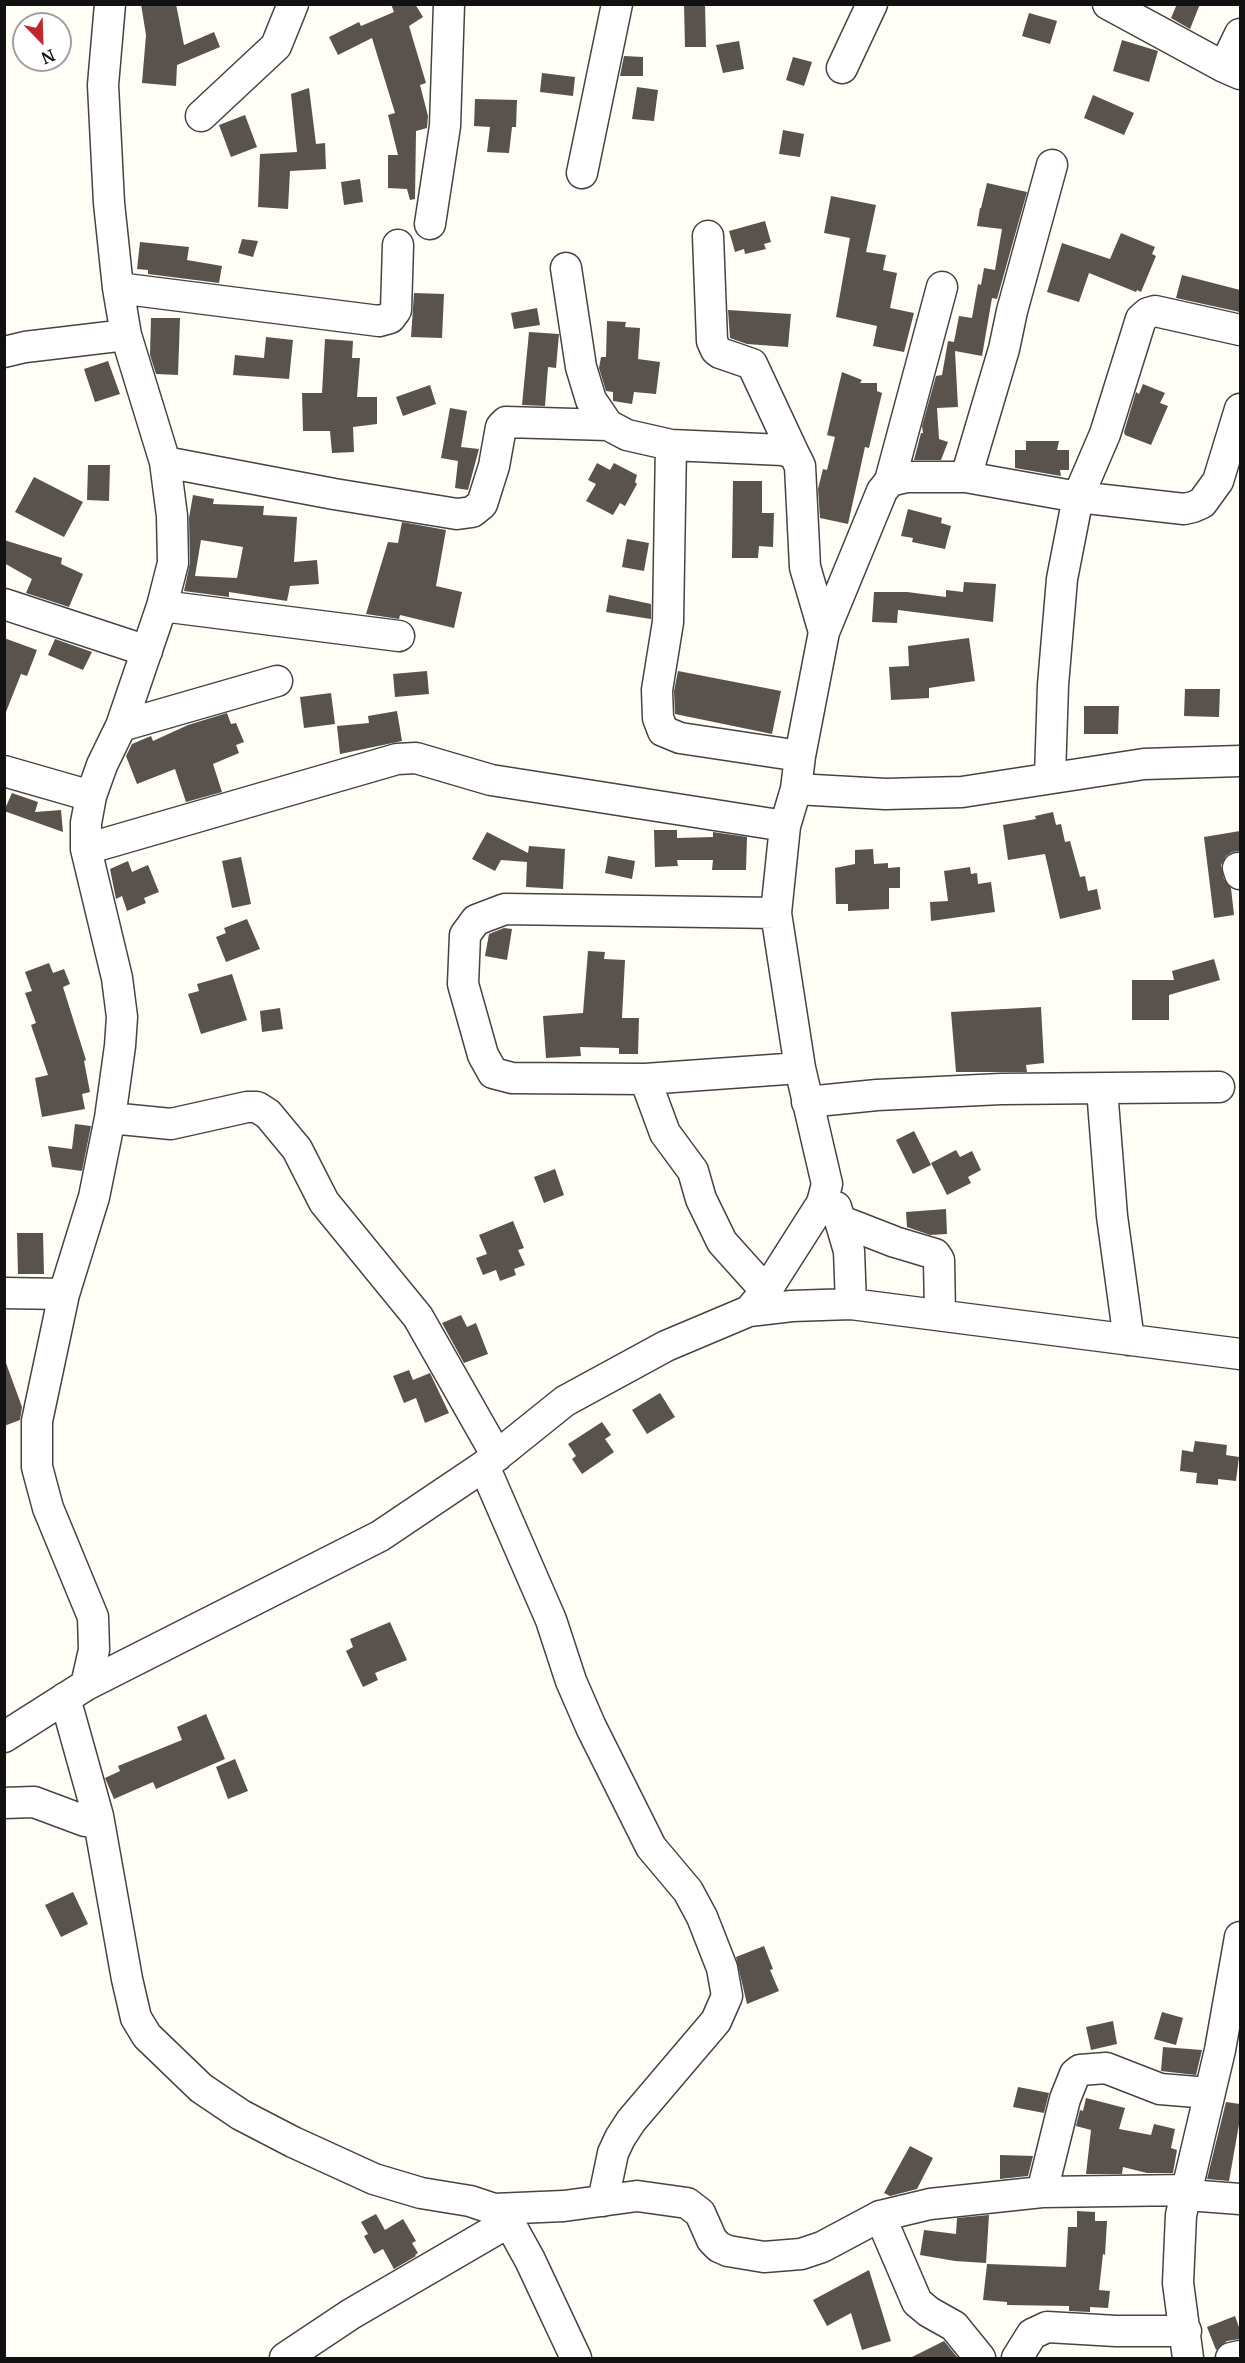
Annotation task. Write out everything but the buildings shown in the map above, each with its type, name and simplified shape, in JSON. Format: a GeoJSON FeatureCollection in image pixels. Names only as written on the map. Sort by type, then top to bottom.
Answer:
{"type":"FeatureCollection","features":[{"type":"Feature","properties":{"kind":"street"},"geometry":{"type":"LineString","coordinates":[[110,4],[103,85],[109,203],[118,288],[126,335],[165,462],[172,516],[173,563],[162,606],[121,726],[102,765],[91,796],[86,823],[86,849],[117,978],[122,1017],[110,1118],[94,1197],[64,1294],[37,1421],[37,1467],[48,1508],[93,1617],[94,1650],[76,1692],[127,1979],[136,2018],[147,2036],[161,2052],[201,2088],[241,2115],[374,2179],[421,2193],[470,2201],[501,2216],[530,2260],[576,2358]]}},
{"type":"Feature","properties":{"kind":"street"},"geometry":{"type":"LineString","coordinates":[[201,116],[276,46],[293,4]]}},
{"type":"Feature","properties":{"kind":"street"},"geometry":{"type":"LineString","coordinates":[[430,224],[445,126],[449,4]]}},
{"type":"Feature","properties":{"kind":"street"},"geometry":{"type":"LineString","coordinates":[[582,173],[617,4]]}},
{"type":"Feature","properties":{"kind":"street"},"geometry":{"type":"LineString","coordinates":[[842,68],[872,4]]}},
{"type":"Feature","properties":{"kind":"street"},"geometry":{"type":"LineString","coordinates":[[1108,4],[1232,70],[1240,34]]}},
{"type":"Feature","properties":{"kind":"street"},"geometry":{"type":"LineString","coordinates":[[966,477],[999,369],[1012,310],[1052,165]]}},
{"type":"Feature","properties":{"kind":"street"},"geometry":{"type":"LineString","coordinates":[[708,236],[712,341],[720,353],[752,364],[800,465],[806,567],[824,632]]}},
{"type":"Feature","properties":{"kind":"street"},"geometry":{"type":"LineString","coordinates":[[118,288],[379,321],[390,318],[396,310],[398,245]]}},
{"type":"Feature","properties":{"kind":"street"},"geometry":{"type":"LineString","coordinates":[[566,268],[581,367],[591,400],[608,425]]}},
{"type":"Feature","properties":{"kind":"street"},"geometry":{"type":"LineString","coordinates":[[852,1304],[849,1251],[827,1184],[807,1102],[776,913],[785,826],[796,789],[800,756],[824,632],[882,491],[890,481],[942,288]]}},
{"type":"Feature","properties":{"kind":"street"},"geometry":{"type":"LineString","coordinates":[[1050,777],[1053,685],[1062,579],[1078,497],[1105,434],[1141,320],[1148,313],[1155,311],[1240,330]]}},
{"type":"Feature","properties":{"kind":"street"},"geometry":{"type":"LineString","coordinates":[[4,352],[25,347],[126,335]]}},
{"type":"Feature","properties":{"kind":"street"},"geometry":{"type":"LineString","coordinates":[[890,481],[907,477],[966,477],[1078,497],[1184,508],[1202,503],[1218,481],[1240,409]]}},
{"type":"Feature","properties":{"kind":"street"},"geometry":{"type":"LineString","coordinates":[[165,462],[334,494],[457,514],[472,512],[482,504],[494,466],[501,428],[506,422],[608,425],[627,435],[670,445],[783,450],[794,454]]}},
{"type":"Feature","properties":{"kind":"street"},"geometry":{"type":"LineString","coordinates":[[670,445],[668,622],[657,690],[658,718],[663,731],[680,738],[800,756]]}},
{"type":"Feature","properties":{"kind":"street"},"geometry":{"type":"LineString","coordinates":[[4,604],[147,651]]}},
{"type":"Feature","properties":{"kind":"street"},"geometry":{"type":"LineString","coordinates":[[162,606],[399,636]]}},
{"type":"Feature","properties":{"kind":"street"},"geometry":{"type":"LineString","coordinates":[[121,726],[277,681]]}},
{"type":"Feature","properties":{"kind":"street"},"geometry":{"type":"LineString","coordinates":[[86,849],[397,759],[416,758],[491,780],[785,826]]}},
{"type":"Feature","properties":{"kind":"street"},"geometry":{"type":"LineString","coordinates":[[796,789],[885,794],[962,792],[1144,764],[1240,761]]}},
{"type":"Feature","properties":{"kind":"street"},"geometry":{"type":"LineString","coordinates":[[4,771],[91,796]]}},
{"type":"Feature","properties":{"kind":"street"},"geometry":{"type":"LineString","coordinates":[[776,913],[505,909],[476,920],[465,935],[463,984],[483,1055],[493,1073],[512,1078],[645,1079],[800,1068]]}},
{"type":"Feature","properties":{"kind":"street"},"geometry":{"type":"LineString","coordinates":[[645,1079],[665,1133],[693,1171],[701,1199],[722,1242],[758,1301]]}},
{"type":"Feature","properties":{"kind":"street"},"geometry":{"type":"LineString","coordinates":[[807,1102],[877,1095],[1000,1089],[1219,1087]]}},
{"type":"Feature","properties":{"kind":"street"},"geometry":{"type":"LineString","coordinates":[[1102,1089],[1112,1216],[1129,1340]]}},
{"type":"Feature","properties":{"kind":"street"},"geometry":{"type":"LineString","coordinates":[[110,1118],[171,1124],[247,1107],[257,1107],[268,1114],[297,1149],[324,1202],[418,1317],[490,1461],[551,1620],[571,1681],[591,1727],[651,1847],[688,1891],[702,1917],[722,1968],[728,1996],[716,2021],[631,2121],[620,2138],[613,2153],[603,2201]]}},
{"type":"Feature","properties":{"kind":"street"},"geometry":{"type":"LineString","coordinates":[[4,1737],[76,1692],[380,1536],[490,1461],[565,1401],[666,1346],[758,1301],[822,1203],[827,1184]]}},
{"type":"Feature","properties":{"kind":"street"},"geometry":{"type":"LineString","coordinates":[[840,1221],[935,1254],[939,1260],[940,1314]]}},
{"type":"Feature","properties":{"kind":"street"},"geometry":{"type":"LineString","coordinates":[[4,1293],[64,1294]]}},
{"type":"Feature","properties":{"kind":"street"},"geometry":{"type":"LineString","coordinates":[[758,1301],[792,1306],[852,1304],[1240,1354]]}},
{"type":"Feature","properties":{"kind":"street"},"geometry":{"type":"LineString","coordinates":[[4,1803],[34,1802],[85,1821],[99,1823]]}},
{"type":"Feature","properties":{"kind":"street"},"geometry":{"type":"LineString","coordinates":[[1017,2358],[1032,2334],[1047,2327],[1116,2331],[1187,2345],[1178,2283],[1181,2215],[1209,2093],[1230,2050],[1240,1937]]}},
{"type":"Feature","properties":{"kind":"street"},"geometry":{"type":"LineString","coordinates":[[1042,2192],[1065,2099],[1075,2074],[1080,2070],[1106,2068],[1160,2089],[1209,2093]]}},
{"type":"Feature","properties":{"kind":"street"},"geometry":{"type":"LineString","coordinates":[[285,2358],[501,2216],[536,2208],[637,2196],[687,2203],[700,2213],[712,2240],[719,2247],[738,2254],[764,2258],[801,2254],[822,2247],[880,2216],[930,2204],[1042,2192],[1187,2192],[1240,2199]]}},
{"type":"Feature","properties":{"kind":"street"},"geometry":{"type":"LineString","coordinates":[[880,2216],[917,2302],[929,2312],[954,2326],[980,2358]]}},
{"type":"Feature","properties":{"kind":"street"},"geometry":{"type":"LineString","coordinates":[[1232,2358],[1240,2356]]}}]}
